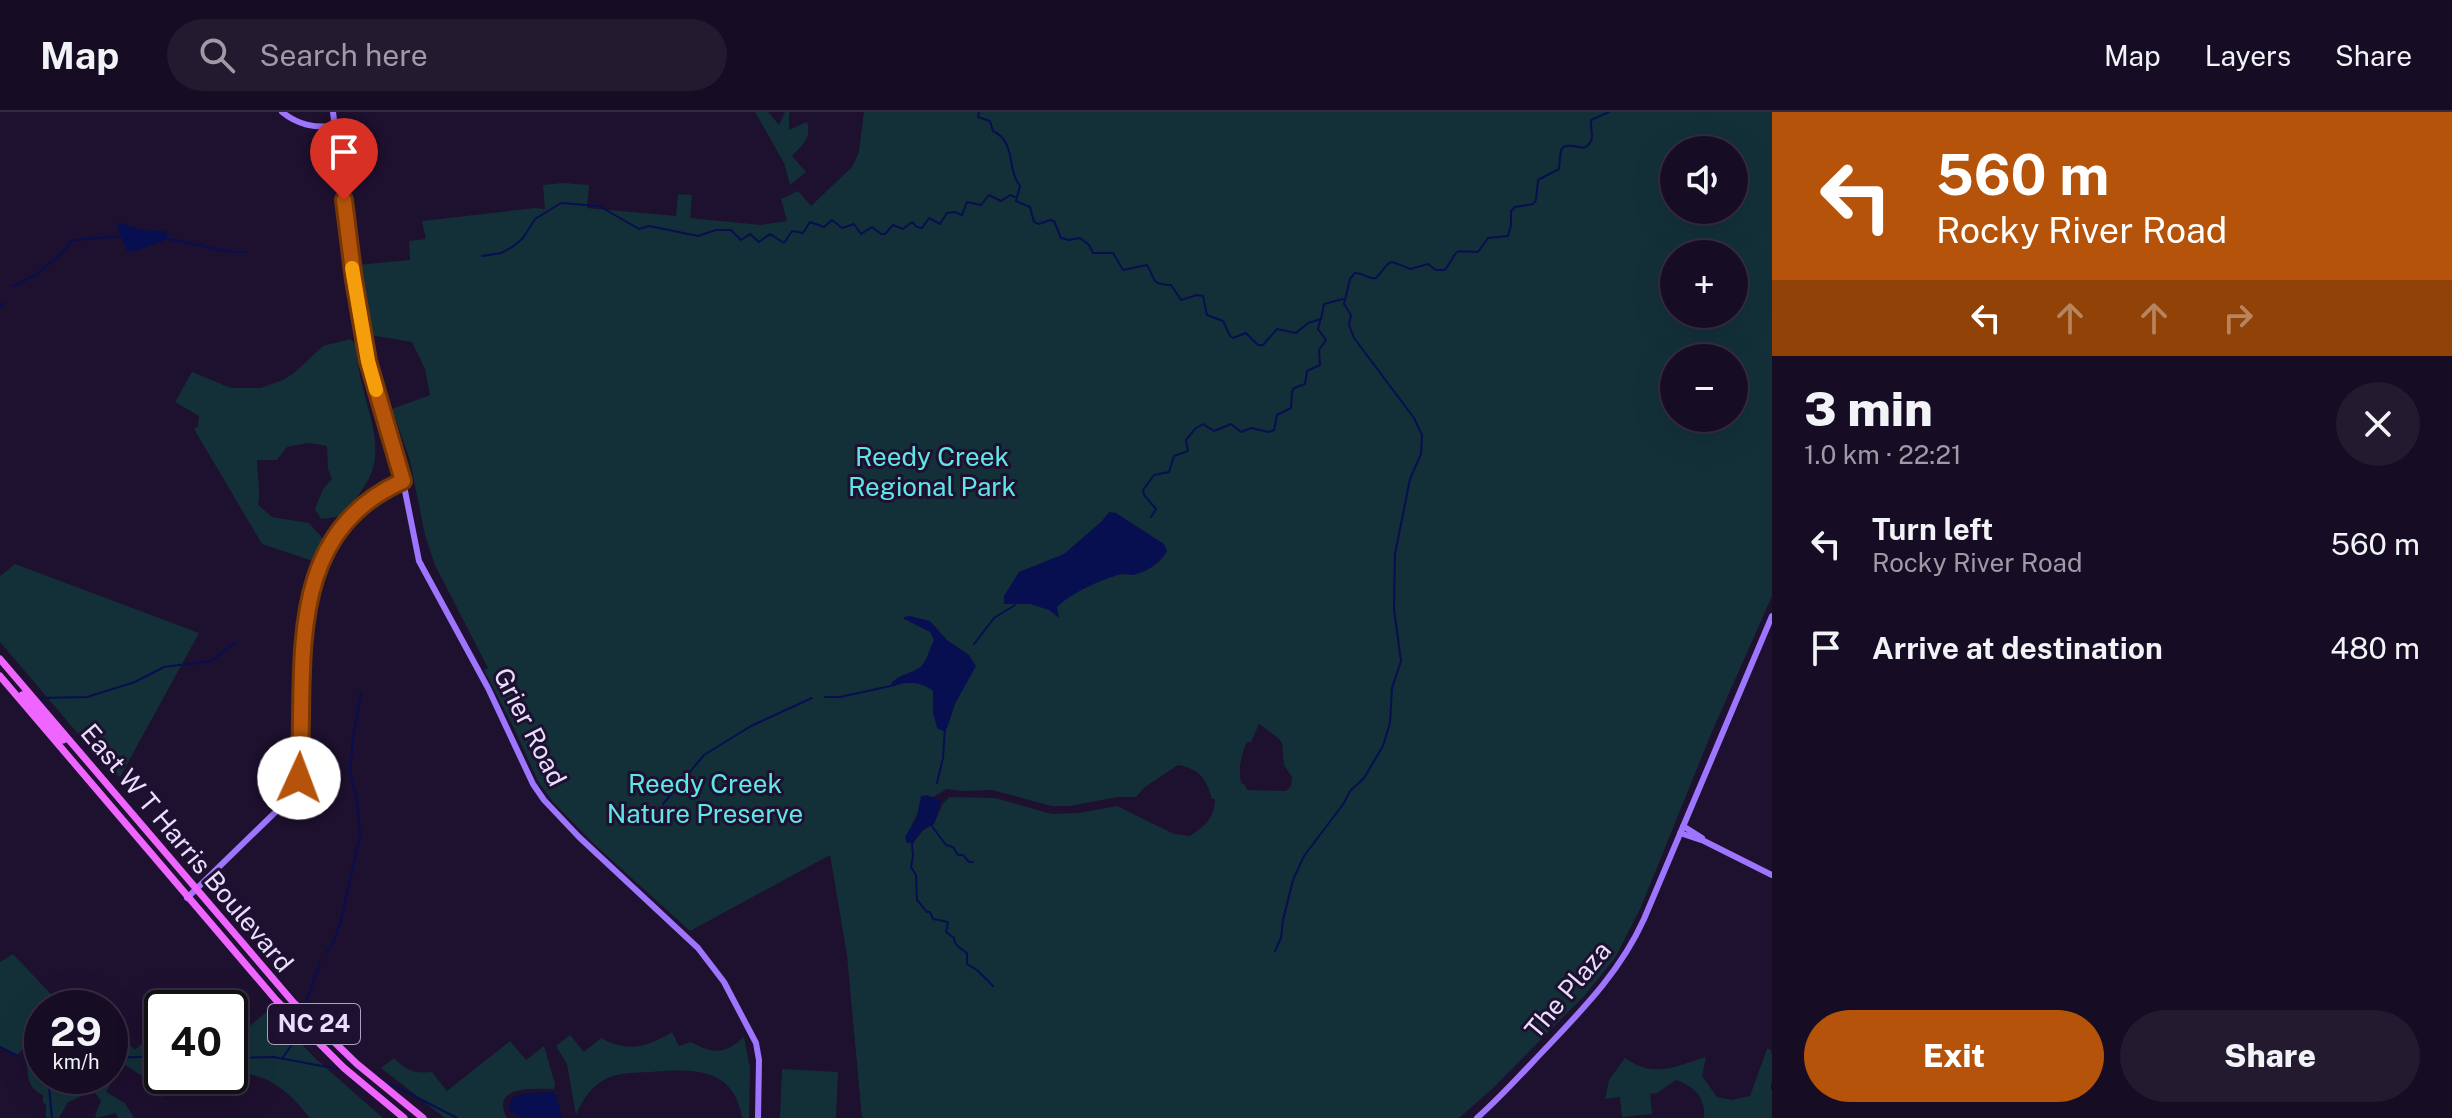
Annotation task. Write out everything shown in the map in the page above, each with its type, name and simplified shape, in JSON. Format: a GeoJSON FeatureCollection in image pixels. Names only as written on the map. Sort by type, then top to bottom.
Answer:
{"type":"FeatureCollection","features":[{"type":"Feature","properties":{"kind":"main road","name":"East W T Harris Boulevard"},"geometry":{"type":"LineString","coordinates":[[0,659],[301,1010],[363,1070],[423,1118]]}},
{"type":"Feature","properties":{"kind":"main road","name":"East W T Harris Boulevard"},"geometry":{"type":"LineString","coordinates":[[0,676],[255,977],[306,1032],[404,1118]]}},
{"type":"Feature","properties":{"kind":"main road"},"geometry":{"type":"LineString","coordinates":[[0,676],[58,737],[63,740],[67,738]]}},
{"type":"Feature","properties":{"kind":"street"},"geometry":{"type":"LineString","coordinates":[[282,112],[301,124],[321,128],[334,126]]}},
{"type":"Feature","properties":{"kind":"street","name":"Grier Road"},"geometry":{"type":"LineString","coordinates":[[333,112],[354,280],[368,361],[403,481],[419,561],[488,688],[536,789],[577,836],[705,956],[732,996],[756,1043],[759,1060],[758,1118]]}},
{"type":"Feature","properties":{"kind":"street"},"geometry":{"type":"LineString","coordinates":[[187,898],[288,801],[296,789],[300,767],[303,636],[312,593],[327,548],[340,526],[358,508],[403,481]]}},
{"type":"Feature","properties":{"kind":"street"},"geometry":{"type":"LineString","coordinates":[[387,488],[397,488],[405,497]]}},
{"type":"Feature","properties":{"kind":"street","name":"The Plaza"},"geometry":{"type":"LineString","coordinates":[[1477,1118],[1585,1007],[1618,967],[1641,926],[1772,616]]}},
{"type":"Feature","properties":{"kind":"street"},"geometry":{"type":"LineString","coordinates":[[1681,829],[1772,875]]}},
{"type":"Feature","properties":{"kind":"green space"},"geometry":{"type":"Polygon","coordinates":[[[755,112],[768,112],[779,125],[785,112],[789,112],[789,130],[807,122],[807,137],[792,156],[806,172],[790,185],[784,163],[755,112]]]}},
{"type":"Feature","properties":{"kind":"green space"},"geometry":{"type":"Polygon","coordinates":[[[864,112],[1772,112],[1772,596],[1711,734],[1641,907],[1615,958],[1585,995],[1459,1118],[862,1118],[847,955],[830,855],[690,931],[594,844],[553,802],[538,781],[484,670],[488,668],[435,565],[425,535],[410,461],[392,409],[430,395],[425,369],[412,342],[370,335],[357,265],[410,260],[409,241],[426,239],[422,221],[545,209],[543,185],[589,185],[587,208],[676,216],[678,194],[692,195],[690,218],[761,225],[787,221],[781,199],[798,191],[811,206],[852,167],[859,152],[864,112]],[[1259,724],[1251,742],[1247,742],[1243,752],[1241,783],[1247,790],[1286,791],[1291,786],[1292,777],[1284,765],[1282,743],[1259,724]],[[1178,765],[1145,787],[1136,797],[1117,797],[1070,806],[1052,806],[992,790],[947,789],[919,805],[906,842],[913,843],[923,830],[934,824],[949,797],[995,798],[1052,814],[1117,806],[1174,834],[1190,836],[1208,821],[1213,812],[1215,799],[1212,799],[1201,775],[1191,769],[1178,765]]]}},
{"type":"Feature","properties":{"kind":"green space"},"geometry":{"type":"Polygon","coordinates":[[[350,339],[356,344],[375,446],[373,469],[352,503],[342,516],[321,519],[315,509],[323,489],[332,479],[328,469],[327,446],[309,443],[287,447],[277,460],[257,460],[258,505],[272,517],[309,523],[325,541],[316,562],[262,544],[194,429],[198,426],[199,416],[175,402],[192,372],[231,388],[260,388],[294,373],[323,346],[350,339]]]}},
{"type":"Feature","properties":{"kind":"green space"},"geometry":{"type":"Polygon","coordinates":[[[15,564],[199,633],[120,777],[109,770],[0,642],[0,576],[15,564]]]}},
{"type":"Feature","properties":{"kind":"green space"},"geometry":{"type":"Polygon","coordinates":[[[13,954],[47,990],[24,990],[24,1048],[17,1055],[0,1047],[0,962],[13,954]]]}},
{"type":"Feature","properties":{"kind":"green space"},"geometry":{"type":"Polygon","coordinates":[[[269,1010],[316,1059],[383,1118],[310,1118],[285,1091],[266,1079],[248,1074],[248,1027],[269,1010]]]}},
{"type":"Feature","properties":{"kind":"green space"},"geometry":{"type":"Polygon","coordinates":[[[672,1032],[679,1046],[691,1042],[718,1051],[744,1037],[750,1068],[749,1118],[742,1118],[730,1088],[720,1080],[708,1074],[681,1071],[607,1078],[583,1100],[576,1115],[567,1064],[556,1046],[570,1035],[584,1052],[601,1038],[629,1047],[646,1044],[672,1032]]]}},
{"type":"Feature","properties":{"kind":"green space"},"geometry":{"type":"Polygon","coordinates":[[[144,1041],[144,1077],[128,1067],[128,1044],[135,1050],[144,1041]]]}},
{"type":"Feature","properties":{"kind":"green space"},"geometry":{"type":"Polygon","coordinates":[[[510,1041],[526,1060],[544,1046],[555,1084],[554,1089],[526,1089],[509,1094],[503,1107],[507,1118],[445,1118],[381,1068],[394,1058],[411,1070],[432,1072],[447,1091],[510,1041]]]}},
{"type":"Feature","properties":{"kind":"green space"},"geometry":{"type":"Polygon","coordinates":[[[1767,1049],[1772,1055],[1772,1118],[1704,1118],[1703,1104],[1698,1094],[1676,1080],[1657,1093],[1650,1094],[1652,1114],[1622,1117],[1620,1097],[1605,1099],[1609,1080],[1625,1058],[1646,1068],[1665,1069],[1706,1057],[1702,1076],[1717,1097],[1732,1100],[1750,1096],[1767,1049]]]}},
{"type":"Feature","properties":{"kind":"green space"},"geometry":{"type":"Polygon","coordinates":[[[782,1069],[838,1072],[836,1118],[780,1118],[782,1069]]]}},
{"type":"Feature","properties":{"kind":"green space"},"geometry":{"type":"Polygon","coordinates":[[[87,1094],[68,1102],[59,1118],[46,1118],[43,1095],[87,1094]]]}},
{"type":"Feature","properties":{"kind":"green space"},"geometry":{"type":"Polygon","coordinates":[[[96,1094],[109,1094],[125,1103],[134,1118],[118,1118],[116,1113],[97,1118],[95,1115],[101,1101],[96,1094]]]}},
{"type":"Feature","properties":{"kind":"shaded area"},"geometry":{"type":"Polygon","coordinates":[[[120,223],[142,230],[166,231],[168,239],[136,251],[127,251],[117,225],[120,223]]]}},
{"type":"Feature","properties":{"kind":"shaded area"},"geometry":{"type":"Polygon","coordinates":[[[1109,512],[1116,513],[1164,544],[1167,551],[1161,560],[1141,573],[1118,575],[1078,592],[1057,607],[1059,618],[1049,610],[1030,604],[1004,604],[1004,596],[1019,572],[1064,554],[1109,512]]]}},
{"type":"Feature","properties":{"kind":"shaded area"},"geometry":{"type":"Polygon","coordinates":[[[910,616],[930,621],[947,640],[969,655],[976,666],[943,731],[937,728],[933,713],[933,691],[914,683],[891,684],[920,667],[934,640],[930,632],[904,619],[910,616]]]}},
{"type":"Feature","properties":{"kind":"shaded area"},"geometry":{"type":"Polygon","coordinates":[[[927,795],[941,801],[934,824],[923,830],[913,843],[907,843],[905,837],[917,818],[921,796],[927,795]]]}},
{"type":"Feature","properties":{"kind":"shaded area"},"geometry":{"type":"Polygon","coordinates":[[[553,1092],[562,1118],[520,1118],[508,1108],[513,1097],[553,1092]]]}},
{"type":"Feature","properties":{"kind":"waterway"},"geometry":{"type":"LineString","coordinates":[[979,112],[978,117],[990,121],[993,131],[1005,142],[1020,186],[1016,201],[1030,207],[1034,222],[1054,221],[1061,238],[1080,238],[1093,253],[1113,253],[1123,270],[1147,265],[1154,280],[1171,285],[1181,300],[1203,296],[1207,315],[1223,321],[1233,338],[1246,333],[1258,345],[1263,345],[1277,329],[1296,333],[1308,323],[1321,319],[1324,304],[1343,299]]}},
{"type":"Feature","properties":{"kind":"waterway"},"geometry":{"type":"LineString","coordinates":[[1275,951],[1281,938],[1293,880],[1304,856],[1350,791],[1364,778],[1383,746],[1390,723],[1392,688],[1401,661],[1394,609],[1395,554],[1410,479],[1421,454],[1422,435],[1414,418],[1354,338],[1349,325],[1351,315],[1344,304],[1350,279],[1355,273],[1376,278],[1392,262],[1410,269],[1428,264],[1436,270],[1445,270],[1457,252],[1478,252],[1488,238],[1508,236],[1511,211],[1515,207],[1533,204],[1538,180],[1559,169],[1563,148],[1584,148],[1588,145],[1592,139],[1591,120],[1609,112]]}},
{"type":"Feature","properties":{"kind":"waterway"},"geometry":{"type":"LineString","coordinates":[[482,256],[501,253],[514,246],[535,219],[561,203],[599,206],[639,229],[649,226],[698,236],[716,230],[731,230],[741,240],[750,234],[759,242],[770,234],[784,243],[792,231],[803,233],[810,222],[824,227],[832,220],[842,228],[854,224],[861,234],[872,227],[885,234],[893,225],[903,229],[912,222],[922,228],[929,218],[940,224],[947,213],[962,215],[967,202],[981,205],[989,195],[1001,201],[1010,195],[1015,197]]}},
{"type":"Feature","properties":{"kind":"waterway"},"geometry":{"type":"LineString","coordinates":[[13,286],[36,275],[72,240],[122,236]]}},
{"type":"Feature","properties":{"kind":"waterway"},"geometry":{"type":"LineString","coordinates":[[168,239],[247,252]]}},
{"type":"Feature","properties":{"kind":"waterway"},"geometry":{"type":"LineString","coordinates":[[0,306],[3,303]]}},
{"type":"Feature","properties":{"kind":"waterway"},"geometry":{"type":"LineString","coordinates":[[1151,517],[1156,509],[1143,490],[1154,475],[1169,472],[1174,456],[1188,451],[1186,440],[1195,429],[1203,424],[1214,431],[1231,424],[1241,432],[1251,428],[1269,432],[1274,430],[1277,415],[1291,408],[1294,388],[1305,384],[1307,371],[1320,365],[1319,350],[1326,340],[1318,329],[1320,321]]}},
{"type":"Feature","properties":{"kind":"waterway"},"geometry":{"type":"LineString","coordinates":[[974,644],[994,618],[1015,605]]}},
{"type":"Feature","properties":{"kind":"waterway"},"geometry":{"type":"LineString","coordinates":[[41,698],[87,697],[135,682],[164,667],[211,661],[236,642]]}},
{"type":"Feature","properties":{"kind":"waterway"},"geometry":{"type":"LineString","coordinates":[[825,697],[840,697],[895,685]]}},
{"type":"Feature","properties":{"kind":"waterway"},"geometry":{"type":"LineString","coordinates":[[326,953],[340,924],[360,836],[357,801],[350,773],[361,693]]}},
{"type":"Feature","properties":{"kind":"waterway"},"geometry":{"type":"LineString","coordinates":[[663,804],[704,755],[751,726],[812,698]]}},
{"type":"Feature","properties":{"kind":"waterway"},"geometry":{"type":"LineString","coordinates":[[937,783],[943,758],[945,727]]}},
{"type":"Feature","properties":{"kind":"waterway"},"geometry":{"type":"LineString","coordinates":[[931,825],[946,845],[973,862]]}},
{"type":"Feature","properties":{"kind":"waterway"},"geometry":{"type":"LineString","coordinates":[[912,844],[911,867],[916,875],[917,900],[933,919],[948,922],[946,932],[967,953],[967,964],[993,986]]}},
{"type":"Feature","properties":{"kind":"waterway"},"geometry":{"type":"LineString","coordinates":[[305,1006],[320,962]]}},
{"type":"Feature","properties":{"kind":"waterway"},"geometry":{"type":"LineString","coordinates":[[282,1059],[299,1034]]}},
{"type":"Feature","properties":{"kind":"waterway"},"geometry":{"type":"LineString","coordinates":[[0,1047],[18,1056]]}},
{"type":"Feature","properties":{"kind":"waterway"},"geometry":{"type":"LineString","coordinates":[[128,1057],[144,1057]]}},
{"type":"Feature","properties":{"kind":"waterway"},"geometry":{"type":"LineString","coordinates":[[248,1058],[274,1057],[338,1069]]}},
{"type":"Feature","properties":{"kind":"waterway"},"geometry":{"type":"LineString","coordinates":[[389,1083],[457,1118]]}},
{"type":"Feature","properties":{"kind":"waterway"},"geometry":{"type":"LineString","coordinates":[[1772,1084],[1772,1089]]}},
{"type":"Feature","properties":{"kind":"waterway"},"geometry":{"type":"LineString","coordinates":[[50,1094],[52,1118]]}},
{"type":"Feature","properties":{"kind":"slow traffic"},"geometry":{"type":"LineString","coordinates":[[352,268],[376,390]]}},
{"type":"Feature","properties":{"kind":"route"},"geometry":{"type":"LineString","coordinates":[[299,778],[303,636],[323,560],[348,517],[376,495],[403,481],[368,361],[344,200]]}},
{"type":"Feature","properties":{"kind":"park label","name":"Reedy Creek Regional Park"},"geometry":{"type":"Point","coordinates":[932,472]}},
{"type":"Feature","properties":{"kind":"park label","name":"Reedy Creek Nature Preserve"},"geometry":{"type":"Point","coordinates":[705,799]}}]}
